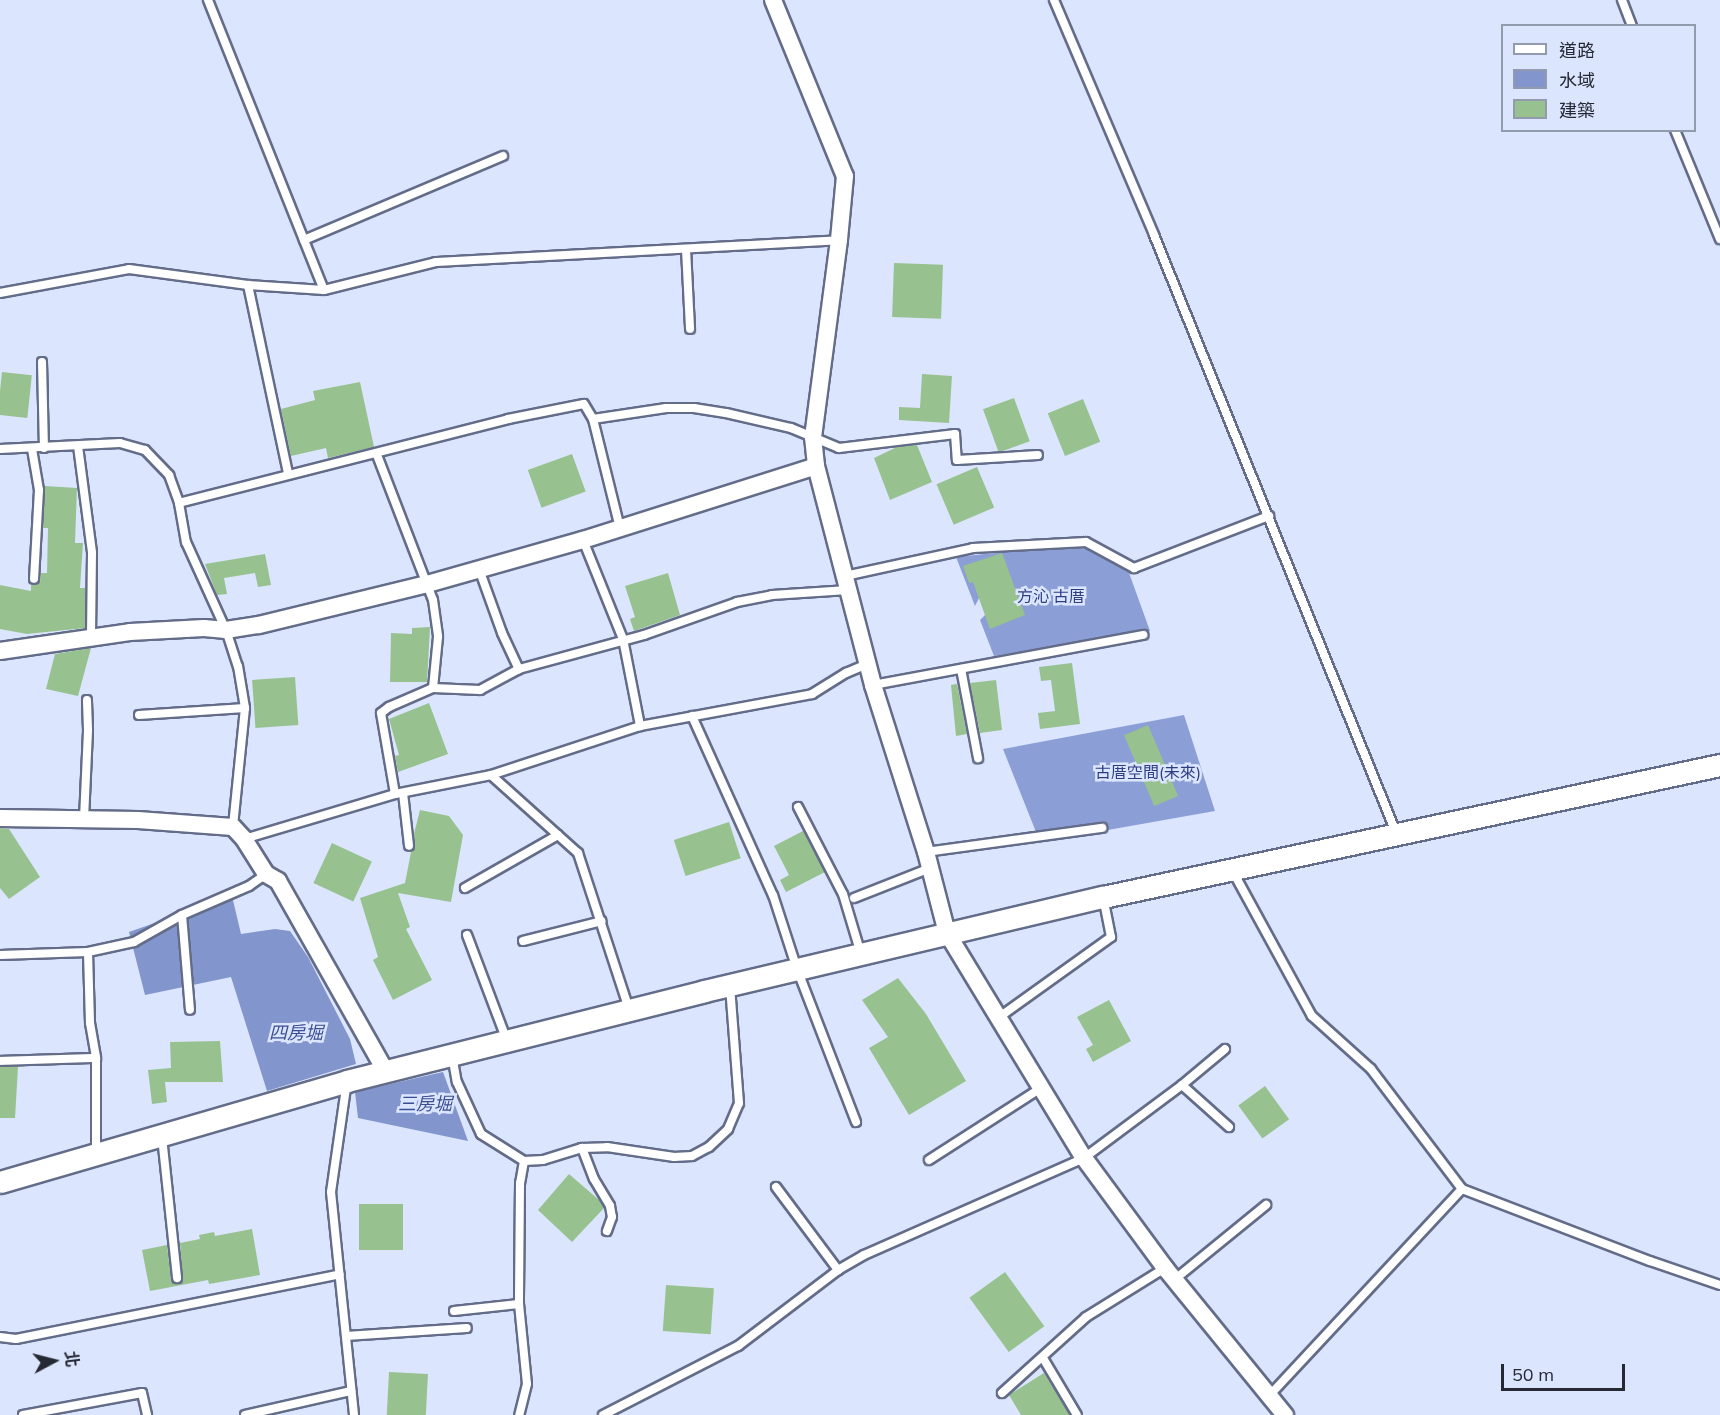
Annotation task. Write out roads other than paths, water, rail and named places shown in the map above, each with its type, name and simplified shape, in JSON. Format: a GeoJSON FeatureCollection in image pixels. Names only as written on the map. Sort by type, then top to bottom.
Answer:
{"type":"FeatureCollection","features":[{"type":"Feature","properties":{"kind":"street"},"geometry":{"type":"LineString","coordinates":[[772,0],[845,176],[839,240],[813,437],[816,465],[867,664],[928,860],[947,933],[1084,1158],[1169,1274],[1285,1415]]}},
{"type":"Feature","properties":{"kind":"street"},"geometry":{"type":"LineString","coordinates":[[0,651],[91,636],[204,628],[226,630],[259,625],[427,584],[583,540],[816,465]]}},
{"type":"Feature","properties":{"kind":"street"},"geometry":{"type":"LineString","coordinates":[[0,1182],[162,1133],[386,1070],[507,1042],[629,1009],[1103,897],[1397,836],[1720,765]]}},
{"type":"Feature","properties":{"kind":"street"},"geometry":{"type":"LineString","coordinates":[[0,818],[84,819],[238,833],[266,874],[278,881],[386,1070]]}},
{"type":"Feature","properties":{"kind":"lane"},"geometry":{"type":"LineString","coordinates":[[208,0],[324,290]]}},
{"type":"Feature","properties":{"kind":"lane"},"geometry":{"type":"LineString","coordinates":[[1054,0],[1269,516],[1397,836]]}},
{"type":"Feature","properties":{"kind":"lane"},"geometry":{"type":"LineString","coordinates":[[1622,0],[1631,24]]}},
{"type":"Feature","properties":{"kind":"lane"},"geometry":{"type":"LineString","coordinates":[[1677,132],[1720,239]]}},
{"type":"Feature","properties":{"kind":"lane"},"geometry":{"type":"LineString","coordinates":[[304,240],[503,156]]}},
{"type":"Feature","properties":{"kind":"lane"},"geometry":{"type":"LineString","coordinates":[[0,293],[129,269],[248,285],[324,290],[436,262],[839,240]]}},
{"type":"Feature","properties":{"kind":"lane"},"geometry":{"type":"LineString","coordinates":[[686,249],[690,329]]}},
{"type":"Feature","properties":{"kind":"lane"},"geometry":{"type":"LineString","coordinates":[[248,285],[288,473]]}},
{"type":"Feature","properties":{"kind":"lane"},"geometry":{"type":"LineString","coordinates":[[42,362],[44,448]]}},
{"type":"Feature","properties":{"kind":"lane"},"geometry":{"type":"LineString","coordinates":[[179,503],[288,473],[377,455],[508,419],[584,404],[593,419],[620,528]]}},
{"type":"Feature","properties":{"kind":"lane"},"geometry":{"type":"LineString","coordinates":[[593,419],[666,408],[694,408],[791,428],[839,447],[955,434],[957,460],[1038,455]]}},
{"type":"Feature","properties":{"kind":"lane"},"geometry":{"type":"LineString","coordinates":[[0,449],[120,443],[145,450],[169,475],[179,503],[186,542],[226,630],[238,666],[245,708],[238,833],[399,793],[491,775],[640,726],[812,694],[846,673],[867,664]]}},
{"type":"Feature","properties":{"kind":"lane"},"geometry":{"type":"LineString","coordinates":[[78,446],[92,553],[91,636]]}},
{"type":"Feature","properties":{"kind":"lane"},"geometry":{"type":"LineString","coordinates":[[32,449],[39,490],[34,579]]}},
{"type":"Feature","properties":{"kind":"lane"},"geometry":{"type":"LineString","coordinates":[[377,455],[433,600],[438,637],[433,688]]}},
{"type":"Feature","properties":{"kind":"lane"},"geometry":{"type":"LineString","coordinates":[[410,846],[381,713],[388,707],[433,688],[480,690],[519,669],[644,635],[737,602],[847,583],[973,548],[1086,542],[1134,568],[1269,516]]}},
{"type":"Feature","properties":{"kind":"lane"},"geometry":{"type":"LineString","coordinates":[[583,540],[623,639],[640,726]]}},
{"type":"Feature","properties":{"kind":"lane"},"geometry":{"type":"LineString","coordinates":[[479,569],[502,633],[519,669]]}},
{"type":"Feature","properties":{"kind":"lane"},"geometry":{"type":"LineString","coordinates":[[873,685],[1143,635]]}},
{"type":"Feature","properties":{"kind":"lane"},"geometry":{"type":"LineString","coordinates":[[961,669],[978,758]]}},
{"type":"Feature","properties":{"kind":"lane"},"geometry":{"type":"LineString","coordinates":[[84,819],[87,700]]}},
{"type":"Feature","properties":{"kind":"lane"},"geometry":{"type":"LineString","coordinates":[[139,715],[245,708]]}},
{"type":"Feature","properties":{"kind":"lane"},"geometry":{"type":"LineString","coordinates":[[692,716],[773,895],[797,969],[856,1122]]}},
{"type":"Feature","properties":{"kind":"lane"},"geometry":{"type":"LineString","coordinates":[[491,775],[578,853],[629,1009]]}},
{"type":"Feature","properties":{"kind":"lane"},"geometry":{"type":"LineString","coordinates":[[798,807],[843,894],[861,954]]}},
{"type":"Feature","properties":{"kind":"lane"},"geometry":{"type":"LineString","coordinates":[[854,897],[928,860],[1102,828]]}},
{"type":"Feature","properties":{"kind":"lane"},"geometry":{"type":"LineString","coordinates":[[465,888],[558,835]]}},
{"type":"Feature","properties":{"kind":"lane"},"geometry":{"type":"LineString","coordinates":[[1232,869],[1311,1016],[1371,1069],[1462,1190],[1650,1262],[1720,1285]]}},
{"type":"Feature","properties":{"kind":"lane"},"geometry":{"type":"LineString","coordinates":[[0,955],[88,952],[134,942],[182,915],[249,886],[266,874]]}},
{"type":"Feature","properties":{"kind":"lane"},"geometry":{"type":"LineString","coordinates":[[998,1018],[1111,937],[1103,897]]}},
{"type":"Feature","properties":{"kind":"lane"},"geometry":{"type":"LineString","coordinates":[[182,915],[190,1010]]}},
{"type":"Feature","properties":{"kind":"lane"},"geometry":{"type":"LineString","coordinates":[[524,941],[602,921]]}},
{"type":"Feature","properties":{"kind":"lane"},"geometry":{"type":"LineString","coordinates":[[467,935],[507,1042]]}},
{"type":"Feature","properties":{"kind":"lane"},"geometry":{"type":"LineString","coordinates":[[88,952],[90,1023],[96,1058],[96,1154]]}},
{"type":"Feature","properties":{"kind":"lane"},"geometry":{"type":"LineString","coordinates":[[452,1054],[458,1082],[480,1134],[524,1161],[543,1161],[582,1148],[607,1147],[674,1157],[692,1156],[708,1147],[728,1129],[739,1103],[730,986]]}},
{"type":"Feature","properties":{"kind":"lane"},"geometry":{"type":"LineString","coordinates":[[603,1415],[738,1346],[838,1270],[864,1255],[1084,1158],[1182,1085],[1225,1049]]}},
{"type":"Feature","properties":{"kind":"lane"},"geometry":{"type":"LineString","coordinates":[[0,1061],[96,1058]]}},
{"type":"Feature","properties":{"kind":"lane"},"geometry":{"type":"LineString","coordinates":[[347,1081],[331,1192],[354,1415]]}},
{"type":"Feature","properties":{"kind":"lane"},"geometry":{"type":"LineString","coordinates":[[1182,1085],[1229,1127]]}},
{"type":"Feature","properties":{"kind":"lane"},"geometry":{"type":"LineString","coordinates":[[929,1160],[1041,1088]]}},
{"type":"Feature","properties":{"kind":"lane"},"geometry":{"type":"LineString","coordinates":[[162,1133],[177,1278]]}},
{"type":"Feature","properties":{"kind":"lane"},"geometry":{"type":"LineString","coordinates":[[582,1148],[594,1179],[610,1206],[612,1217],[607,1231]]}},
{"type":"Feature","properties":{"kind":"lane"},"geometry":{"type":"LineString","coordinates":[[519,1415],[527,1384],[519,1304],[520,1183],[524,1161]]}},
{"type":"Feature","properties":{"kind":"lane"},"geometry":{"type":"LineString","coordinates":[[776,1187],[838,1270]]}},
{"type":"Feature","properties":{"kind":"lane"},"geometry":{"type":"LineString","coordinates":[[1268,1397],[1462,1190]]}},
{"type":"Feature","properties":{"kind":"lane"},"geometry":{"type":"LineString","coordinates":[[1002,1393],[1086,1317],[1169,1274],[1266,1205]]}},
{"type":"Feature","properties":{"kind":"lane"},"geometry":{"type":"LineString","coordinates":[[0,1337],[16,1339],[340,1274]]}},
{"type":"Feature","properties":{"kind":"lane"},"geometry":{"type":"LineString","coordinates":[[454,1311],[519,1304]]}},
{"type":"Feature","properties":{"kind":"lane"},"geometry":{"type":"LineString","coordinates":[[346,1336],[467,1328]]}},
{"type":"Feature","properties":{"kind":"lane"},"geometry":{"type":"LineString","coordinates":[[1043,1358],[1077,1415]]}},
{"type":"Feature","properties":{"kind":"lane"},"geometry":{"type":"LineString","coordinates":[[245,1415],[351,1391]]}},
{"type":"Feature","properties":{"kind":"lane"},"geometry":{"type":"LineString","coordinates":[[23,1415],[142,1393],[147,1415]]}},
{"type":"Feature","properties":{"kind":"water","name":"四房堀"},"geometry":{"type":"Polygon","coordinates":[[[232,896],[241,934],[275,929],[290,931],[308,957],[350,1039],[356,1064],[267,1091],[231,977],[145,995],[129,932],[232,896]]]}},
{"type":"Feature","properties":{"kind":"water","name":"三房堀"},"geometry":{"type":"Polygon","coordinates":[[[443,1072],[468,1141],[358,1118],[355,1092],[443,1072]]]}},
{"type":"Feature","properties":{"kind":"park label","name":"方沁 古厝"},"geometry":{"type":"Point","coordinates":[1051,596]}},
{"type":"Feature","properties":{"kind":"park label","name":"古厝空間(未來)"},"geometry":{"type":"Point","coordinates":[1148,772]}}]}
